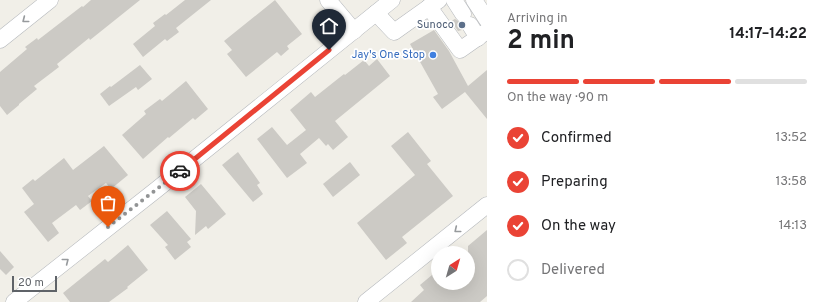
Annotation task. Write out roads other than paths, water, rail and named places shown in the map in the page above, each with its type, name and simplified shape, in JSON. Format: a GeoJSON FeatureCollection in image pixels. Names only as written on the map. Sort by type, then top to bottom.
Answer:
{"type":"FeatureCollection","features":[{"type":"Feature","properties":{"kind":"street"},"geometry":{"type":"LineString","coordinates":[[0,40],[50,0]]}},
{"type":"Feature","properties":{"kind":"street"},"geometry":{"type":"LineString","coordinates":[[328,0],[354,30]]}},
{"type":"Feature","properties":{"kind":"street"},"geometry":{"type":"LineString","coordinates":[[14,302],[392,0]]}},
{"type":"Feature","properties":{"kind":"street"},"geometry":{"type":"LineString","coordinates":[[376,13],[394,32],[434,4],[460,50],[474,27],[454,0]]}},
{"type":"Feature","properties":{"kind":"street"},"geometry":{"type":"LineString","coordinates":[[474,0],[487,20]]}},
{"type":"Feature","properties":{"kind":"street"},"geometry":{"type":"LineString","coordinates":[[366,302],[487,205]]}},
{"type":"Feature","properties":{"kind":"place","name":"Sunoco"},"geometry":{"type":"Point","coordinates":[462,25]}},
{"type":"Feature","properties":{"kind":"place","name":"Jay's One Stop"},"geometry":{"type":"Point","coordinates":[433,55]}}]}
